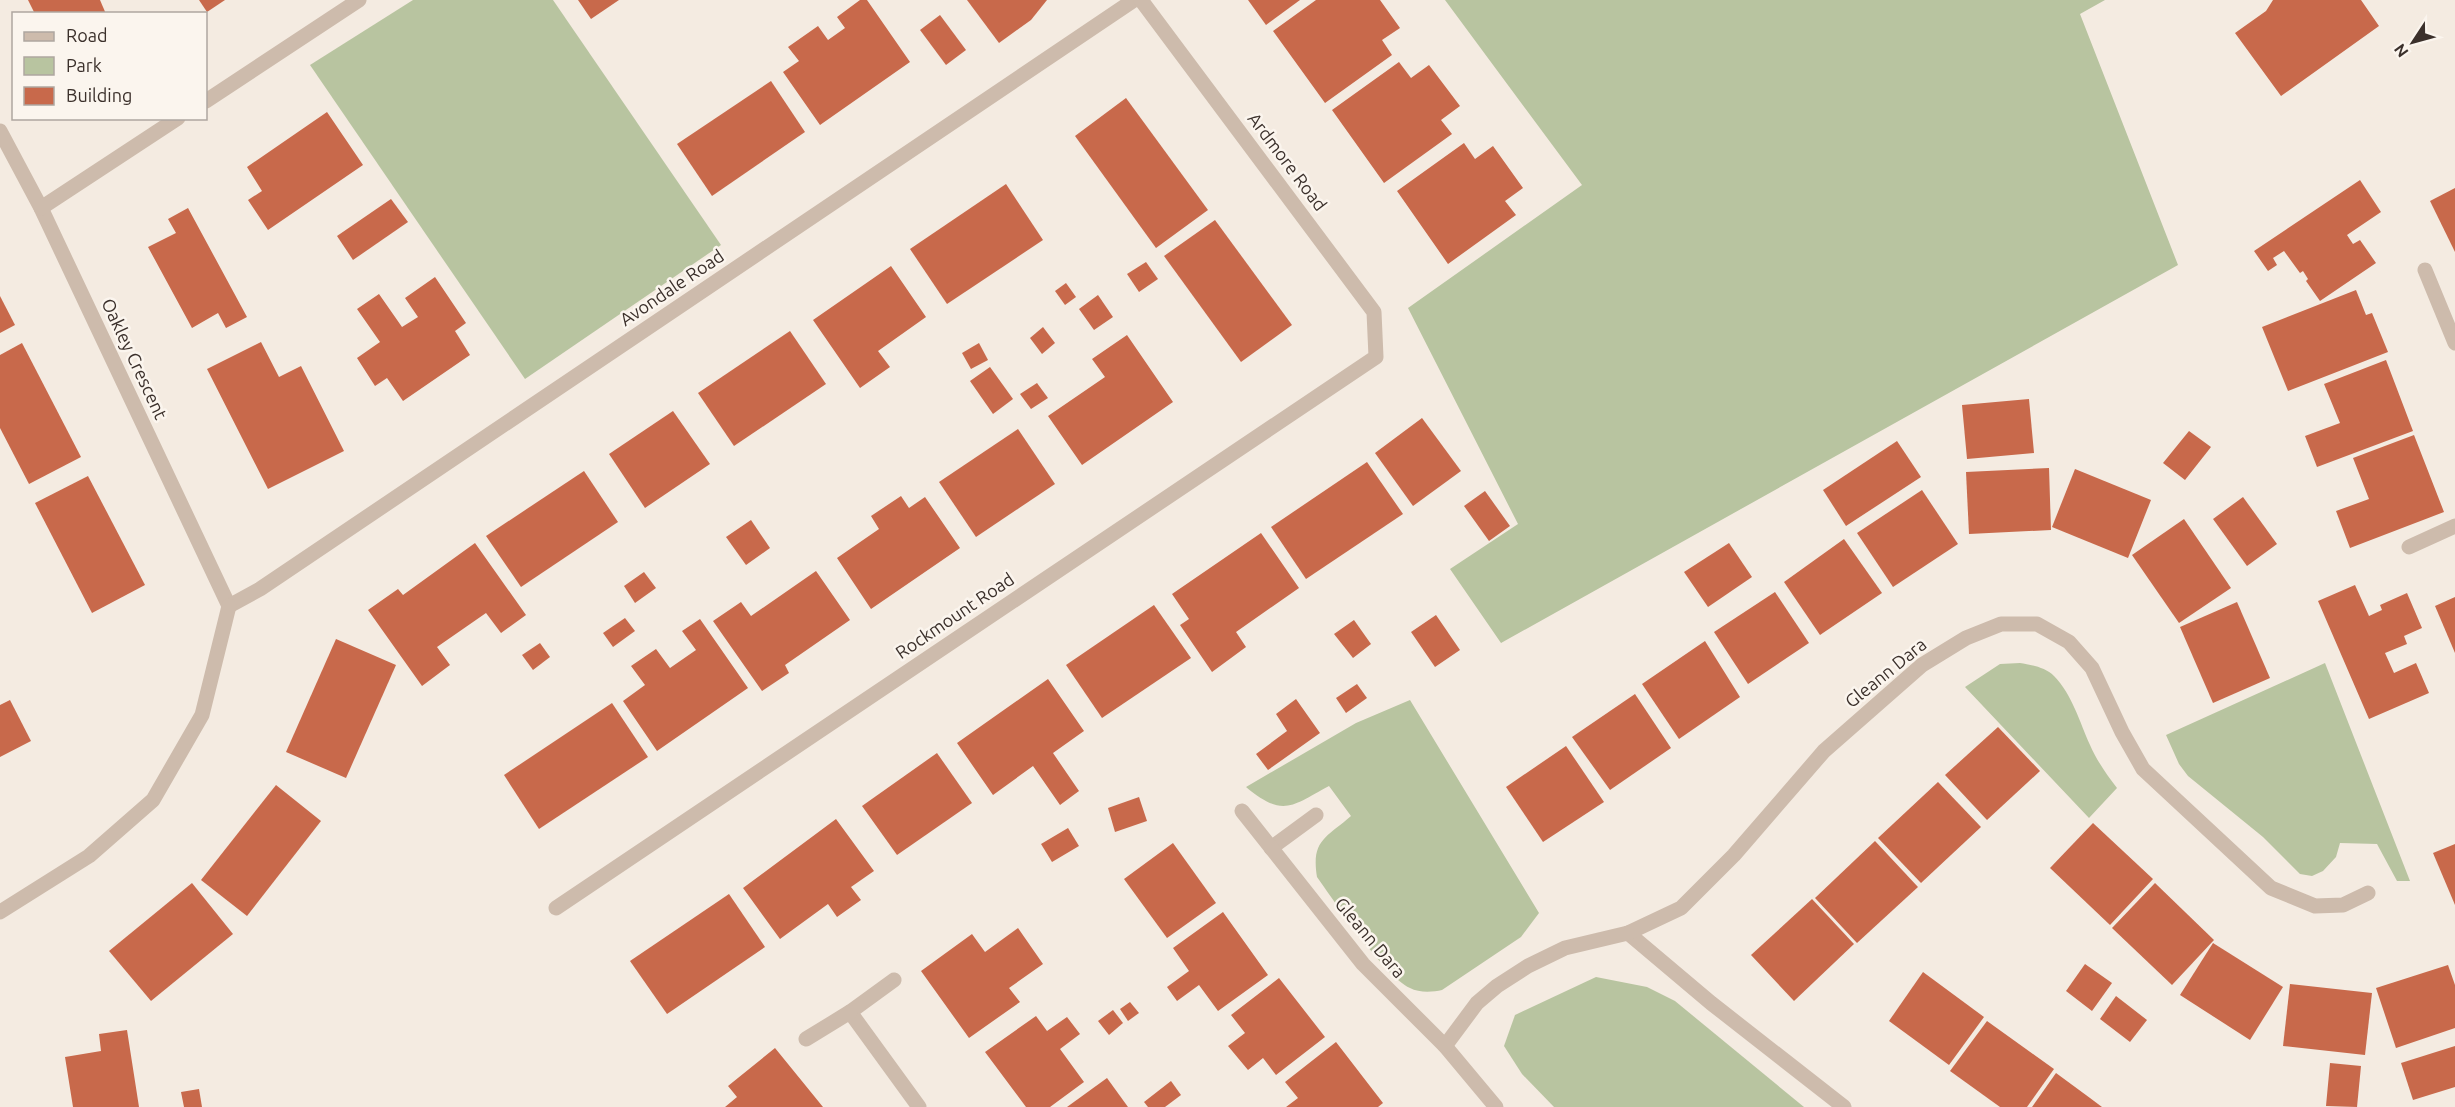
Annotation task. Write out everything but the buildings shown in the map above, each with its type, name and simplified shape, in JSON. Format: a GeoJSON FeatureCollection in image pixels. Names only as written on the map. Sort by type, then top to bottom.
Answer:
{"type":"FeatureCollection","features":[{"type":"Feature","properties":{"kind":"street"},"geometry":{"type":"LineString","coordinates":[[207,100],[359,0]]}},
{"type":"Feature","properties":{"kind":"street","name":"Avondale Road"},"geometry":{"type":"LineString","coordinates":[[229,606],[260,589],[1134,0]]}},
{"type":"Feature","properties":{"kind":"street","name":"Ardmore Road"},"geometry":{"type":"LineString","coordinates":[[1141,0],[1374,312],[1376,357]]}},
{"type":"Feature","properties":{"kind":"street"},"geometry":{"type":"LineString","coordinates":[[41,208],[175,120]]}},
{"type":"Feature","properties":{"kind":"street","name":"Oakley Crescent"},"geometry":{"type":"LineString","coordinates":[[0,130],[41,208],[229,606]]}},
{"type":"Feature","properties":{"kind":"street"},"geometry":{"type":"LineString","coordinates":[[2425,270],[2455,343]]}},
{"type":"Feature","properties":{"kind":"street","name":"Rockmount Road"},"geometry":{"type":"LineString","coordinates":[[556,908],[1376,357]]}},
{"type":"Feature","properties":{"kind":"street"},"geometry":{"type":"LineString","coordinates":[[2409,548],[2455,526]]}},
{"type":"Feature","properties":{"kind":"street"},"geometry":{"type":"LineString","coordinates":[[0,912],[89,856],[153,800],[202,715],[229,606]]}},
{"type":"Feature","properties":{"kind":"street","name":"Gleann Dara"},"geometry":{"type":"LineString","coordinates":[[1445,1046],[1477,1003],[1497,986],[1528,966],[1565,948],[1628,933],[1681,908],[1734,855],[1824,752],[1922,665],[1966,638],[2001,624],[2037,624],[2069,642],[2092,668],[2143,770],[2271,888],[2315,906],[2343,905],[2368,893]]}},
{"type":"Feature","properties":{"kind":"street","name":"Gleann Dara"},"geometry":{"type":"LineString","coordinates":[[1242,811],[1362,964],[1445,1046],[1496,1107]]}},
{"type":"Feature","properties":{"kind":"street"},"geometry":{"type":"LineString","coordinates":[[1271,848],[1316,815]]}},
{"type":"Feature","properties":{"kind":"street"},"geometry":{"type":"LineString","coordinates":[[1628,933],[1711,1003],[1844,1107]]}},
{"type":"Feature","properties":{"kind":"street"},"geometry":{"type":"LineString","coordinates":[[806,1039],[850,1012],[894,980]]}},
{"type":"Feature","properties":{"kind":"street"},"geometry":{"type":"LineString","coordinates":[[850,1012],[919,1107]]}},
{"type":"Feature","properties":{"kind":"green space"},"geometry":{"type":"Polygon","coordinates":[[[413,0],[553,0],[721,245],[525,379],[310,65],[413,0]]]}},
{"type":"Feature","properties":{"kind":"green space"},"geometry":{"type":"Polygon","coordinates":[[[1445,0],[2105,0],[2080,14],[2178,265],[1501,643],[1450,569],[1518,524],[1408,308],[1582,185],[1445,0]]]}},
{"type":"Feature","properties":{"kind":"green space"},"geometry":{"type":"Polygon","coordinates":[[[2020,663],[2046,670],[2060,683],[2071,700],[2096,757],[2117,788],[2089,818],[1965,687],[2000,664],[2020,663]]]}},
{"type":"Feature","properties":{"kind":"green space"},"geometry":{"type":"Polygon","coordinates":[[[2325,663],[2410,881],[2397,881],[2377,844],[2340,843],[2336,857],[2323,871],[2312,876],[2300,874],[2263,837],[2188,776],[2179,764],[2166,735],[2325,663]]]}},
{"type":"Feature","properties":{"kind":"green space"},"geometry":{"type":"Polygon","coordinates":[[[1410,700],[1539,913],[1521,937],[1442,990],[1430,992],[1410,988],[1387,969],[1360,937],[1317,877],[1316,855],[1322,841],[1351,816],[1329,786],[1288,806],[1269,803],[1246,787],[1356,723],[1410,700]]]}},
{"type":"Feature","properties":{"kind":"green space"},"geometry":{"type":"Polygon","coordinates":[[[1596,977],[1647,987],[1675,1001],[1804,1107],[1554,1107],[1522,1074],[1504,1046],[1515,1015],[1596,977]]]}}]}
